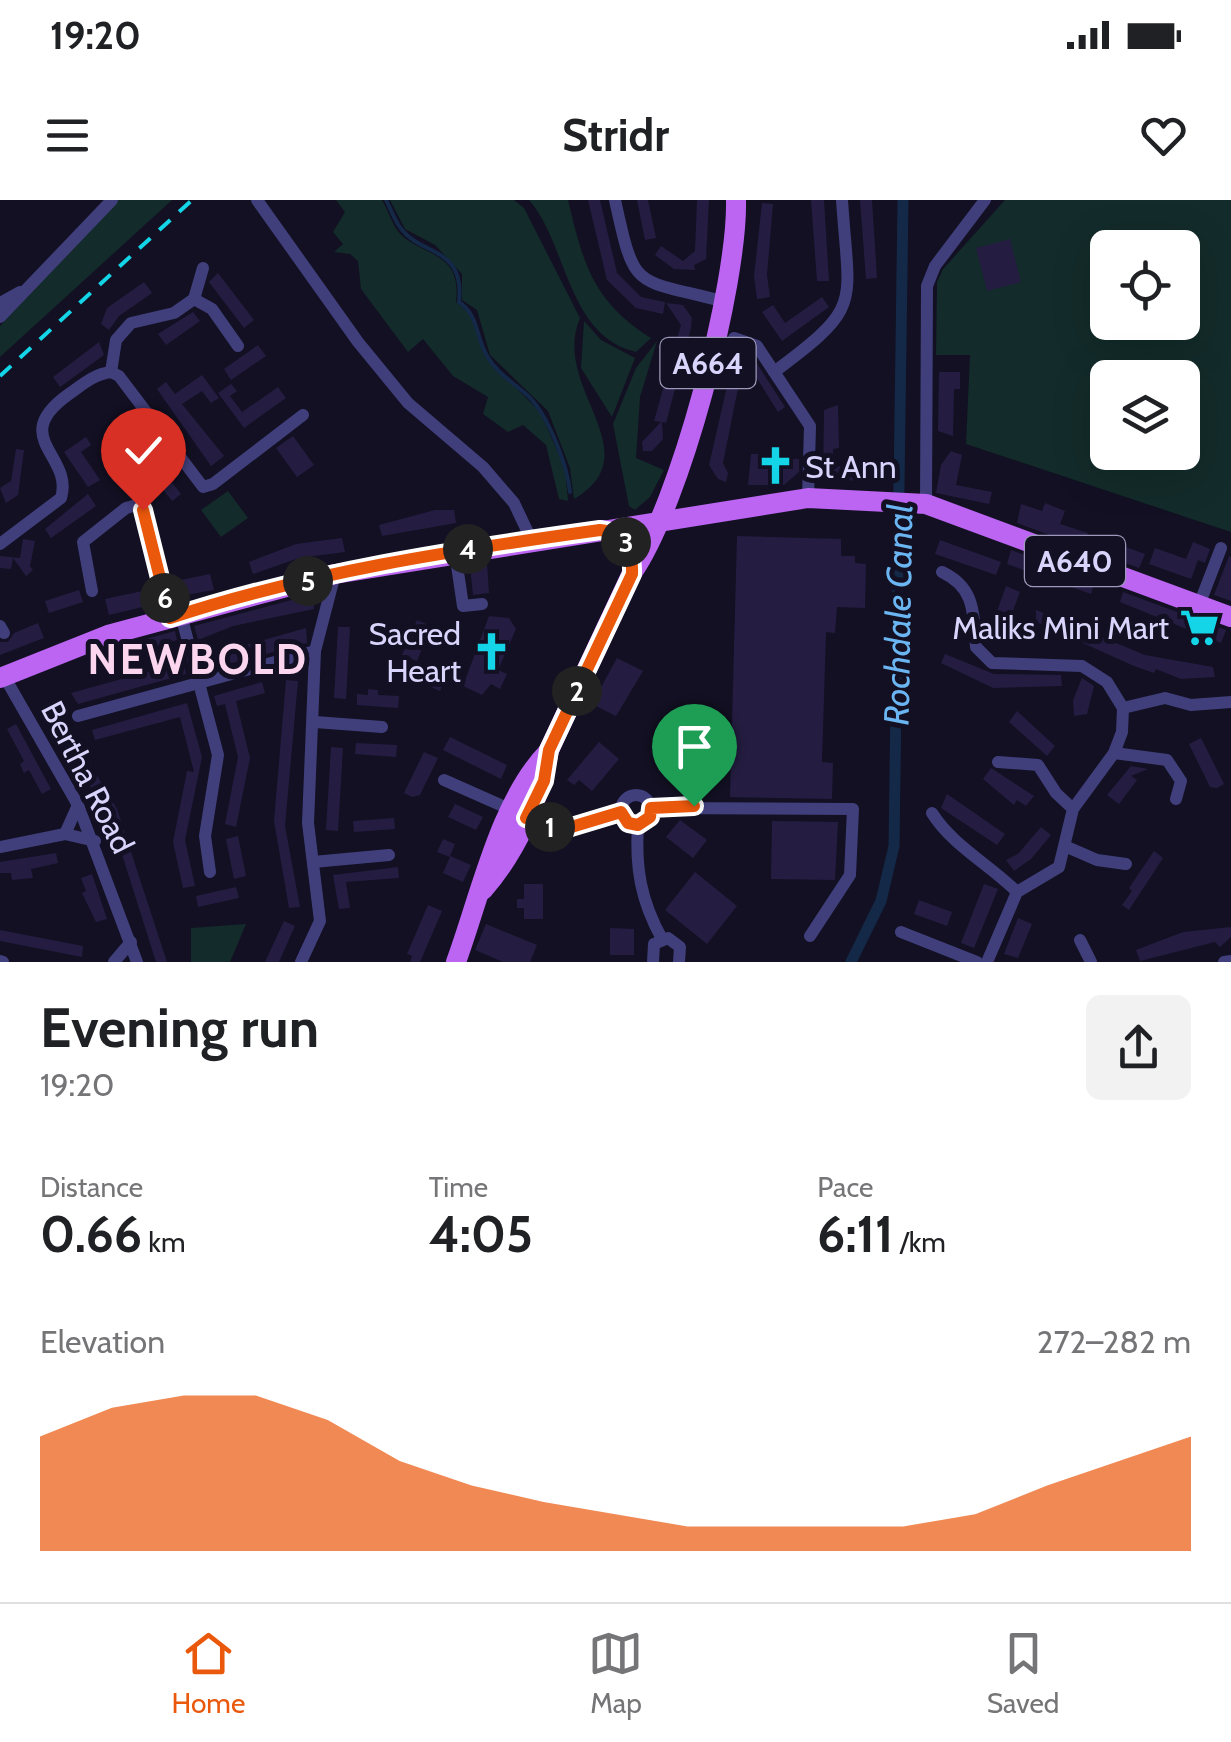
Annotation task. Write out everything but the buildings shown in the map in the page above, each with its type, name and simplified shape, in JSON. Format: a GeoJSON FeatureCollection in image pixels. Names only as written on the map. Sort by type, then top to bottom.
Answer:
{"type":"FeatureCollection","features":[{"type":"Feature","properties":{"kind":"main road","name":"A664"},"geometry":{"type":"LineString","coordinates":[[456,962],[483,890],[519,815],[528,772],[549,750],[632,574],[647,552],[679,474],[722,300],[736,200]]}},
{"type":"Feature","properties":{"kind":"main road"},"geometry":{"type":"LineString","coordinates":[[679,474],[686,500],[714,514]]}},
{"type":"Feature","properties":{"kind":"main road","name":"A640"},"geometry":{"type":"LineString","coordinates":[[2,677],[108,635],[336,574],[808,498],[922,504],[1231,617]]}},
{"type":"Feature","properties":{"kind":"main road"},"geometry":{"type":"LineString","coordinates":[[600,530],[615,532],[626,542],[632,574]]}},
{"type":"Feature","properties":{"kind":"street"},"geometry":{"type":"LineString","coordinates":[[0,318],[112,200]]}},
{"type":"Feature","properties":{"kind":"street"},"geometry":{"type":"LineString","coordinates":[[257,200],[358,342],[408,403],[483,467],[514,503],[531,540]]}},
{"type":"Feature","properties":{"kind":"street"},"geometry":{"type":"LineString","coordinates":[[615,200],[630,266],[646,282],[722,300]]}},
{"type":"Feature","properties":{"kind":"street"},"geometry":{"type":"LineString","coordinates":[[774,372],[840,319],[848,293],[842,200]]}},
{"type":"Feature","properties":{"kind":"street"},"geometry":{"type":"LineString","coordinates":[[922,504],[927,286],[935,266],[985,200]]}},
{"type":"Feature","properties":{"kind":"street"},"geometry":{"type":"LineString","coordinates":[[110,372],[116,340],[130,323],[174,313],[194,299],[204,268]]}},
{"type":"Feature","properties":{"kind":"street"},"geometry":{"type":"LineString","coordinates":[[0,303],[27,289]]}},
{"type":"Feature","properties":{"kind":"street"},"geometry":{"type":"LineString","coordinates":[[194,299],[212,309],[238,346]]}},
{"type":"Feature","properties":{"kind":"street"},"geometry":{"type":"LineString","coordinates":[[734,338],[757,346],[810,426],[808,498]]}},
{"type":"Feature","properties":{"kind":"street"},"geometry":{"type":"LineString","coordinates":[[110,372],[126,384],[203,487],[303,415]]}},
{"type":"Feature","properties":{"kind":"street"},"geometry":{"type":"LineString","coordinates":[[1,541],[61,498],[63,481],[42,438],[48,411],[95,376],[110,372]]}},
{"type":"Feature","properties":{"kind":"street"},"geometry":{"type":"LineString","coordinates":[[92,591],[83,542],[126,508],[140,504],[218,755],[205,836],[210,872]]}},
{"type":"Feature","properties":{"kind":"street"},"geometry":{"type":"LineString","coordinates":[[1199,605],[1221,548]]}},
{"type":"Feature","properties":{"kind":"street"},"geometry":{"type":"LineString","coordinates":[[455,552],[464,606],[482,604]]}},
{"type":"Feature","properties":{"kind":"street"},"geometry":{"type":"LineString","coordinates":[[942,572],[958,579],[972,598],[976,647],[992,664],[1082,666],[1107,682],[1123,708],[1122,732],[1114,754],[1073,809],[1067,847],[1059,867],[1017,892],[987,962]]}},
{"type":"Feature","properties":{"kind":"street"},"geometry":{"type":"LineString","coordinates":[[301,962],[320,921],[308,823],[315,651],[336,574]]}},
{"type":"Feature","properties":{"kind":"street"},"geometry":{"type":"LineString","coordinates":[[972,598],[989,591]]}},
{"type":"Feature","properties":{"kind":"street"},"geometry":{"type":"LineString","coordinates":[[78,716],[315,651]]}},
{"type":"Feature","properties":{"kind":"street","name":"Bertha Road"},"geometry":{"type":"LineString","coordinates":[[2,677],[78,805],[95,841],[137,962]]}},
{"type":"Feature","properties":{"kind":"street"},"geometry":{"type":"LineString","coordinates":[[1123,708],[1164,698],[1191,705],[1231,702]]}},
{"type":"Feature","properties":{"kind":"street"},"geometry":{"type":"LineString","coordinates":[[315,722],[382,727]]}},
{"type":"Feature","properties":{"kind":"street"},"geometry":{"type":"LineString","coordinates":[[1114,754],[1167,760],[1181,781],[1176,798]]}},
{"type":"Feature","properties":{"kind":"street"},"geometry":{"type":"LineString","coordinates":[[998,762],[1038,765],[1056,793],[1073,809]]}},
{"type":"Feature","properties":{"kind":"street"},"geometry":{"type":"LineString","coordinates":[[444,780],[519,815],[568,828],[621,812]]}},
{"type":"Feature","properties":{"kind":"street"},"geometry":{"type":"LineString","coordinates":[[635,794],[648,800],[651,808],[650,817],[638,825],[628,823],[621,812],[624,802],[635,794]]}},
{"type":"Feature","properties":{"kind":"street"},"geometry":{"type":"LineString","coordinates":[[65,834],[78,805]]}},
{"type":"Feature","properties":{"kind":"street"},"geometry":{"type":"LineString","coordinates":[[651,808],[853,809],[850,875],[810,936]]}},
{"type":"Feature","properties":{"kind":"street"},"geometry":{"type":"LineString","coordinates":[[932,813],[938,836],[991,866],[1017,892]]}},
{"type":"Feature","properties":{"kind":"street"},"geometry":{"type":"LineString","coordinates":[[638,825],[638,880],[646,908],[662,939],[680,947],[679,962]]}},
{"type":"Feature","properties":{"kind":"street"},"geometry":{"type":"LineString","coordinates":[[0,847],[65,834],[95,841]]}},
{"type":"Feature","properties":{"kind":"street"},"geometry":{"type":"LineString","coordinates":[[1067,847],[1097,860],[1126,864]]}},
{"type":"Feature","properties":{"kind":"street"},"geometry":{"type":"LineString","coordinates":[[313,862],[389,855]]}},
{"type":"Feature","properties":{"kind":"street"},"geometry":{"type":"LineString","coordinates":[[901,932],[921,933],[977,962]]}},
{"type":"Feature","properties":{"kind":"street"},"geometry":{"type":"LineString","coordinates":[[653,962],[651,948],[662,939]]}},
{"type":"Feature","properties":{"kind":"street"},"geometry":{"type":"LineString","coordinates":[[1080,940],[1091,962]]}},
{"type":"Feature","properties":{"kind":"street"},"geometry":{"type":"LineString","coordinates":[[114,962],[131,942]]}},
{"type":"Feature","properties":{"kind":"green space"},"geometry":{"type":"Polygon","coordinates":[[[118,200],[172,200],[0,357],[0,326],[118,200]]]}},
{"type":"Feature","properties":{"kind":"green space"},"geometry":{"type":"Polygon","coordinates":[[[336,200],[382,200],[401,235],[448,265],[456,286],[456,302],[470,314],[485,356],[540,412],[565,468],[568,501],[559,499],[546,445],[523,425],[508,432],[483,414],[488,397],[453,376],[423,339],[408,352],[361,289],[358,261],[350,254],[334,252],[343,244],[333,232],[345,212],[336,200]]]}},
{"type":"Feature","properties":{"kind":"green space"},"geometry":{"type":"Polygon","coordinates":[[[390,200],[514,200],[524,208],[580,318],[574,344],[578,369],[603,440],[604,461],[596,481],[574,499],[570,468],[548,411],[490,355],[477,310],[462,300],[462,274],[435,245],[405,229],[390,200]]]}},
{"type":"Feature","properties":{"kind":"green space"},"geometry":{"type":"Polygon","coordinates":[[[529,200],[568,200],[593,279],[616,310],[651,338],[636,352],[613,343],[582,309],[542,219],[529,200]]]}},
{"type":"Feature","properties":{"kind":"green space"},"geometry":{"type":"Polygon","coordinates":[[[1005,200],[1231,200],[1231,532],[966,444],[970,355],[936,355],[937,282],[943,269],[1005,200]]]}},
{"type":"Feature","properties":{"kind":"green space"},"geometry":{"type":"Polygon","coordinates":[[[584,321],[601,340],[635,358],[612,417],[581,368],[584,321]]]}},
{"type":"Feature","properties":{"kind":"green space"},"geometry":{"type":"Polygon","coordinates":[[[657,341],[640,397],[636,458],[664,470],[650,497],[635,510],[629,506],[613,424],[636,368],[657,341]]]}},
{"type":"Feature","properties":{"kind":"green space"},"geometry":{"type":"Polygon","coordinates":[[[228,491],[248,518],[221,537],[201,510],[228,491]]]}},
{"type":"Feature","properties":{"kind":"green space"},"geometry":{"type":"Polygon","coordinates":[[[246,924],[230,962],[191,962],[191,928],[246,924]]]}},
{"type":"Feature","properties":{"kind":"waterway"},"geometry":{"type":"LineString","coordinates":[[386,200],[402,230],[441,255],[456,271],[459,302],[473,320],[487,356],[534,402],[560,453],[570,492]]}},
{"type":"Feature","properties":{"kind":"waterway","name":"Rochdale Canal"},"geometry":{"type":"LineString","coordinates":[[851,962],[881,901],[894,846],[903,200]]}},
{"type":"Feature","properties":{"kind":"railway"},"geometry":{"type":"LineString","coordinates":[[0,376],[192,200]]}},
{"type":"Feature","properties":{"kind":"place","name":"St Ann"},"geometry":{"type":"Point","coordinates":[775,466]}},
{"type":"Feature","properties":{"kind":"place","name":"Maliks Mini Mart"},"geometry":{"type":"Point","coordinates":[1199,627]}},
{"type":"Feature","properties":{"kind":"place","name":"Sacred Heart"},"geometry":{"type":"Point","coordinates":[491,651]}},
{"type":"Feature","properties":{"kind":"district","name":"NEWBOLD"},"geometry":{"type":"Point","coordinates":[198,659]}},
{"type":"Feature","properties":{"kind":"route"},"geometry":{"type":"LineString","coordinates":[[143,510],[170,618],[336,574],[600,530],[619,534],[630,548],[632,574],[549,750],[544,781],[526,818],[550,827],[568,828],[621,812],[624,820],[638,825],[650,817],[651,808],[694,806]]}}]}
